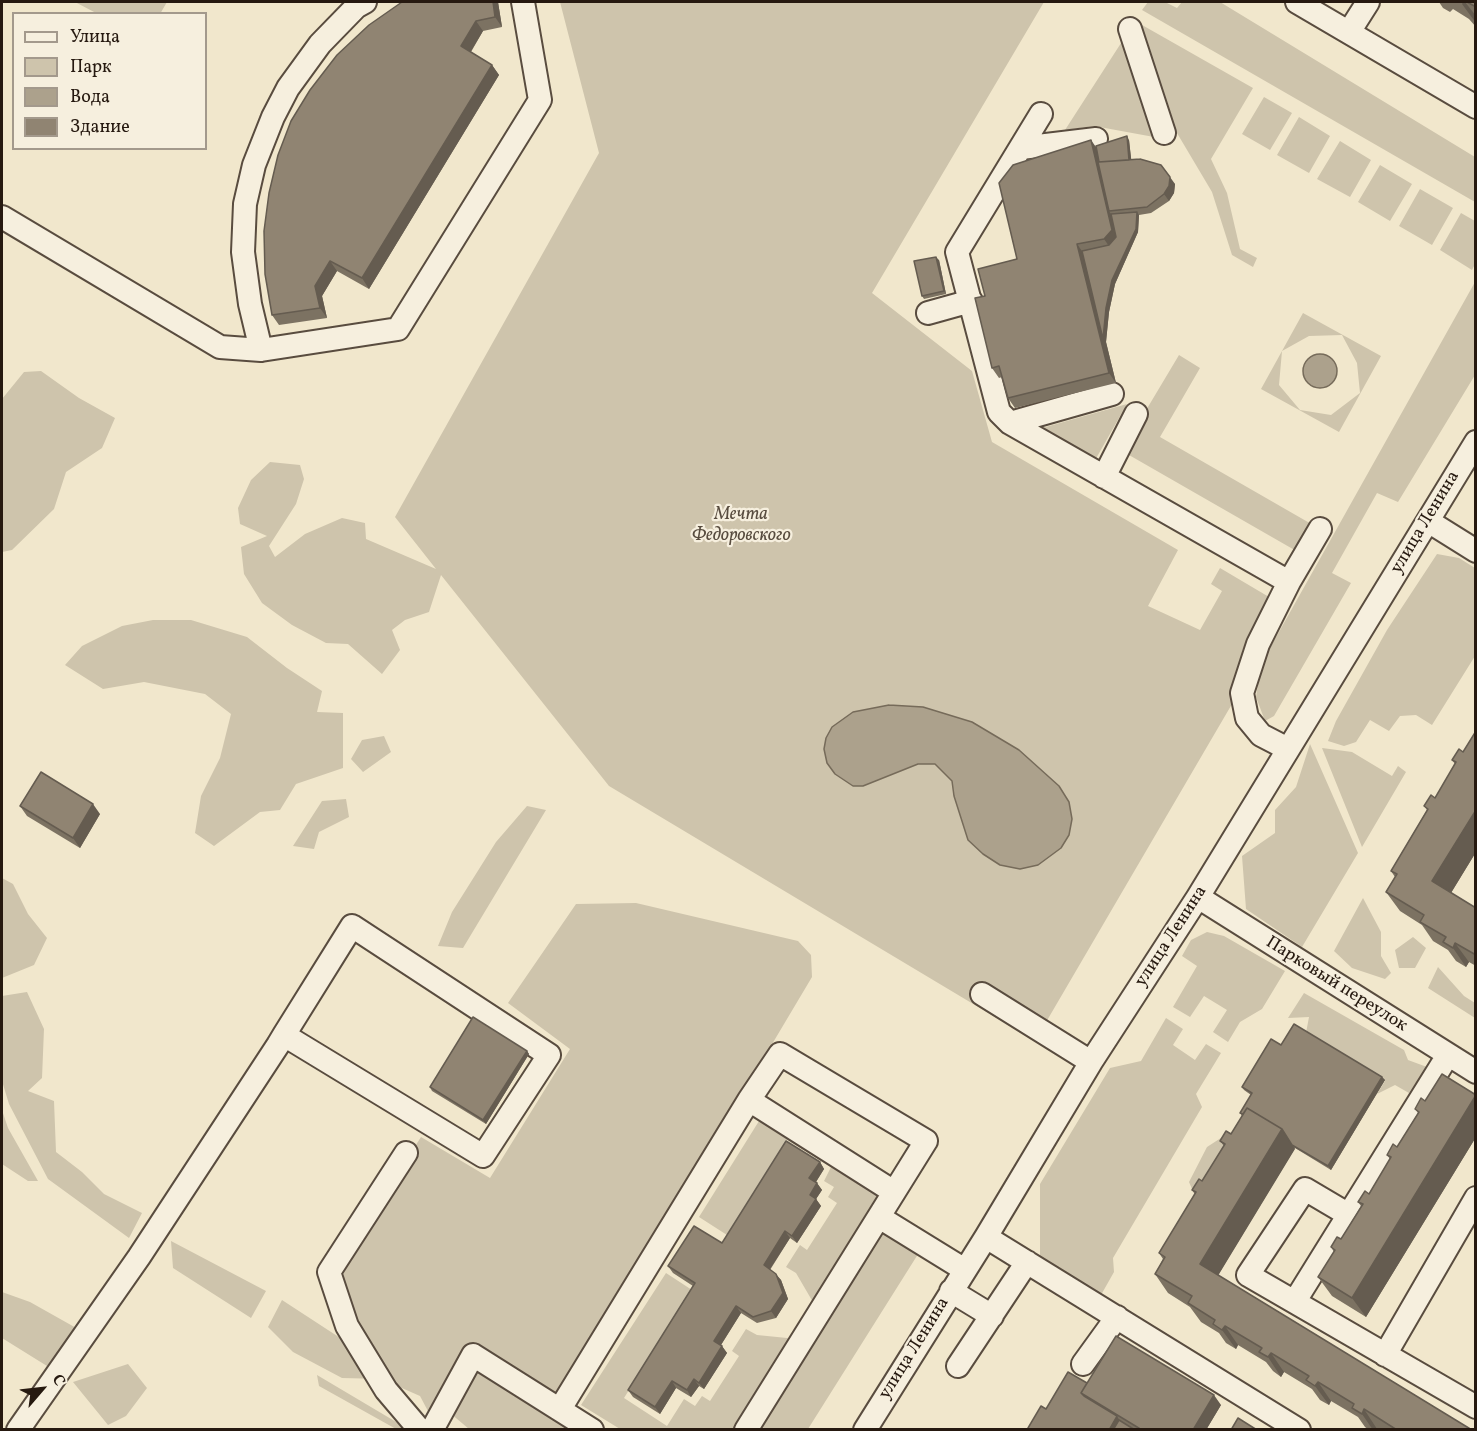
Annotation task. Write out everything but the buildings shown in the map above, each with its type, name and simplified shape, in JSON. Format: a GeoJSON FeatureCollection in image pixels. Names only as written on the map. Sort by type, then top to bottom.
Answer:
{"type":"FeatureCollection","features":[{"type":"Feature","properties":{"kind":"street"},"geometry":{"type":"LineString","coordinates":[[261,350],[250,304],[243,252],[245,204],[254,165],[273,117],[288,88],[320,44],[356,7],[365,2]]}},
{"type":"Feature","properties":{"kind":"street"},"geometry":{"type":"LineString","coordinates":[[2,217],[220,347],[261,350],[398,329],[540,100],[523,2]]}},
{"type":"Feature","properties":{"kind":"street"},"geometry":{"type":"LineString","coordinates":[[1297,2],[1476,107]]}},
{"type":"Feature","properties":{"kind":"street"},"geometry":{"type":"LineString","coordinates":[[1349,32],[1368,2]]}},
{"type":"Feature","properties":{"kind":"street"},"geometry":{"type":"LineString","coordinates":[[1130,29],[1164,133]]}},
{"type":"Feature","properties":{"kind":"street"},"geometry":{"type":"LineString","coordinates":[[1041,114],[957,252],[999,412],[1010,423],[1289,582]]}},
{"type":"Feature","properties":{"kind":"street"},"geometry":{"type":"LineString","coordinates":[[1021,148],[1096,139]]}},
{"type":"Feature","properties":{"kind":"street"},"geometry":{"type":"LineString","coordinates":[[928,313],[970,301]]}},
{"type":"Feature","properties":{"kind":"street"},"geometry":{"type":"LineString","coordinates":[[1010,423],[1112,394]]}},
{"type":"Feature","properties":{"kind":"street"},"geometry":{"type":"LineString","coordinates":[[1104,477],[1136,414]]}},
{"type":"Feature","properties":{"kind":"street","name":"улица Ленина"},"geometry":{"type":"LineString","coordinates":[[865,1430],[986,1237],[1091,1062],[1198,897],[1476,441]]}},
{"type":"Feature","properties":{"kind":"street"},"geometry":{"type":"LineString","coordinates":[[1428,521],[1476,551]]}},
{"type":"Feature","properties":{"kind":"street"},"geometry":{"type":"LineString","coordinates":[[1288,749],[1261,735],[1247,718],[1242,693],[1258,644],[1289,582],[1320,529]]}},
{"type":"Feature","properties":{"kind":"street","name":"Парковый переулок"},"geometry":{"type":"LineString","coordinates":[[1198,897],[1476,1072]]}},
{"type":"Feature","properties":{"kind":"street"},"geometry":{"type":"LineString","coordinates":[[18,1430],[139,1257],[284,1035],[351,926],[549,1055],[483,1156],[284,1035]]}},
{"type":"Feature","properties":{"kind":"street"},"geometry":{"type":"LineString","coordinates":[[982,994],[1091,1062]]}},
{"type":"Feature","properties":{"kind":"street"},"geometry":{"type":"LineString","coordinates":[[560,1409],[749,1100],[780,1054],[926,1141],[746,1430]]}},
{"type":"Feature","properties":{"kind":"street"},"geometry":{"type":"LineString","coordinates":[[1295,1301],[1448,1055]]}},
{"type":"Feature","properties":{"kind":"street"},"geometry":{"type":"LineString","coordinates":[[749,1100],[894,1192]]}},
{"type":"Feature","properties":{"kind":"street"},"geometry":{"type":"LineString","coordinates":[[406,1153],[329,1272],[346,1326],[387,1390],[420,1430]]}},
{"type":"Feature","properties":{"kind":"street"},"geometry":{"type":"LineString","coordinates":[[1349,1215],[1305,1189],[1248,1275],[1476,1407]]}},
{"type":"Feature","properties":{"kind":"street"},"geometry":{"type":"LineString","coordinates":[[1385,1355],[1476,1198]]}},
{"type":"Feature","properties":{"kind":"street"},"geometry":{"type":"LineString","coordinates":[[879,1217],[964,1270]]}},
{"type":"Feature","properties":{"kind":"street"},"geometry":{"type":"LineString","coordinates":[[986,1237],[1299,1430]]}},
{"type":"Feature","properties":{"kind":"street"},"geometry":{"type":"LineString","coordinates":[[958,1366],[1027,1262]]}},
{"type":"Feature","properties":{"kind":"street"},"geometry":{"type":"LineString","coordinates":[[951,1291],[992,1316]]}},
{"type":"Feature","properties":{"kind":"street"},"geometry":{"type":"LineString","coordinates":[[1083,1364],[1117,1317]]}},
{"type":"Feature","properties":{"kind":"street"},"geometry":{"type":"LineString","coordinates":[[432,1430],[473,1354],[592,1430]]}},
{"type":"Feature","properties":{"kind":"green space"},"geometry":{"type":"Polygon","coordinates":[[[75,2],[167,2],[161,12],[94,12],[75,2]]]}},
{"type":"Feature","properties":{"kind":"green space","name":"Мечта Федоровского"},"geometry":{"type":"Polygon","coordinates":[[[560,2],[1044,2],[872,293],[972,371],[992,442],[1178,550],[1148,606],[1200,630],[1222,591],[1211,584],[1220,568],[1269,597],[1242,651],[1245,670],[1232,704],[1035,1041],[609,786],[441,575],[429,612],[405,620],[392,630],[400,650],[382,674],[348,644],[326,643],[292,625],[262,603],[244,574],[241,547],[267,536],[240,524],[238,508],[251,480],[270,462],[300,465],[304,479],[296,504],[269,546],[275,557],[305,534],[342,518],[365,523],[366,539],[436,569],[395,517],[599,153],[560,2]]]}},
{"type":"Feature","properties":{"kind":"green space"},"geometry":{"type":"Polygon","coordinates":[[[1148,2],[1165,2],[1177,8],[1182,2],[1220,2],[1475,157],[1475,202],[1142,10],[1148,2]]]}},
{"type":"Feature","properties":{"kind":"green space"},"geometry":{"type":"Polygon","coordinates":[[[1135,21],[1253,88],[1211,159],[1227,193],[1240,249],[1257,258],[1253,267],[1232,255],[1212,192],[1174,128],[1135,21]]]}},
{"type":"Feature","properties":{"kind":"green space"},"geometry":{"type":"Polygon","coordinates":[[[1123,40],[1154,137],[1094,126],[1065,130],[1123,40]]]}},
{"type":"Feature","properties":{"kind":"green space"},"geometry":{"type":"Polygon","coordinates":[[[1264,97],[1292,113],[1270,150],[1242,134],[1264,97]]]}},
{"type":"Feature","properties":{"kind":"green space"},"geometry":{"type":"Polygon","coordinates":[[[1299,117],[1330,136],[1309,173],[1277,155],[1299,117]]]}},
{"type":"Feature","properties":{"kind":"green space"},"geometry":{"type":"Polygon","coordinates":[[[1340,141],[1371,160],[1350,197],[1317,179],[1340,141]]]}},
{"type":"Feature","properties":{"kind":"green space"},"geometry":{"type":"Polygon","coordinates":[[[1380,165],[1412,184],[1390,221],[1358,202],[1380,165]]]}},
{"type":"Feature","properties":{"kind":"green space"},"geometry":{"type":"Polygon","coordinates":[[[1420,189],[1453,208],[1432,245],[1399,226],[1420,189]]]}},
{"type":"Feature","properties":{"kind":"green space"},"geometry":{"type":"Polygon","coordinates":[[[1461,213],[1475,221],[1475,264],[1472,270],[1440,250],[1461,213]]]}},
{"type":"Feature","properties":{"kind":"green space"},"geometry":{"type":"Polygon","coordinates":[[[1475,282],[1475,375],[1398,502],[1377,493],[1332,573],[1351,583],[1274,716],[1265,721],[1256,697],[1261,664],[1475,282]]]}},
{"type":"Feature","properties":{"kind":"green space"},"geometry":{"type":"Polygon","coordinates":[[[1303,313],[1381,356],[1339,432],[1261,389],[1303,313]],[[1342,335],[1309,336],[1282,351],[1279,385],[1300,410],[1331,415],[1360,393],[1357,363],[1342,335]]]}},
{"type":"Feature","properties":{"kind":"green space"},"geometry":{"type":"Polygon","coordinates":[[[1179,355],[1200,368],[1160,437],[1320,529],[1305,556],[1129,455],[1144,425],[1139,422],[1179,355]]]}},
{"type":"Feature","properties":{"kind":"green space"},"geometry":{"type":"Polygon","coordinates":[[[41,371],[79,398],[115,418],[102,448],[66,472],[54,509],[12,550],[2,552],[2,399],[24,372],[41,371]]]}},
{"type":"Feature","properties":{"kind":"green space"},"geometry":{"type":"Polygon","coordinates":[[[1127,404],[1094,462],[1035,430],[1127,404]]]}},
{"type":"Feature","properties":{"kind":"green space"},"geometry":{"type":"Polygon","coordinates":[[[1437,554],[1459,558],[1475,568],[1475,656],[1432,725],[1416,715],[1400,716],[1389,731],[1370,720],[1356,742],[1344,746],[1328,741],[1336,721],[1387,630],[1437,554]]]}},
{"type":"Feature","properties":{"kind":"green space"},"geometry":{"type":"Polygon","coordinates":[[[153,620],[191,620],[247,637],[322,691],[317,712],[343,713],[343,768],[296,784],[280,810],[260,812],[214,846],[195,833],[201,796],[220,758],[231,714],[205,694],[144,682],[103,689],[65,665],[82,646],[122,626],[153,620]]]}},
{"type":"Feature","properties":{"kind":"green space"},"geometry":{"type":"Polygon","coordinates":[[[384,736],[391,752],[363,772],[351,759],[362,740],[384,736]]]}},
{"type":"Feature","properties":{"kind":"green space"},"geometry":{"type":"Polygon","coordinates":[[[1310,744],[1358,853],[1302,947],[1246,909],[1242,856],[1275,833],[1275,810],[1296,787],[1310,744]]]}},
{"type":"Feature","properties":{"kind":"green space"},"geometry":{"type":"Polygon","coordinates":[[[1322,748],[1352,752],[1392,776],[1398,766],[1406,772],[1362,847],[1322,748]]]}},
{"type":"Feature","properties":{"kind":"green space"},"geometry":{"type":"Polygon","coordinates":[[[346,799],[349,817],[319,832],[314,849],[293,846],[322,801],[346,799]]]}},
{"type":"Feature","properties":{"kind":"green space"},"geometry":{"type":"Polygon","coordinates":[[[527,806],[546,810],[463,948],[438,946],[452,912],[496,842],[527,806]]]}},
{"type":"Feature","properties":{"kind":"green space"},"geometry":{"type":"Polygon","coordinates":[[[2,878],[13,884],[28,914],[47,938],[34,965],[2,978],[2,878]]]}},
{"type":"Feature","properties":{"kind":"green space"},"geometry":{"type":"Polygon","coordinates":[[[1363,898],[1381,932],[1381,956],[1391,973],[1385,979],[1352,968],[1334,951],[1363,898]]]}},
{"type":"Feature","properties":{"kind":"green space"},"geometry":{"type":"Polygon","coordinates":[[[636,903],[798,941],[811,955],[812,977],[559,1402],[473,1351],[429,1413],[420,1396],[395,1385],[351,1324],[334,1273],[421,1137],[490,1178],[570,1049],[508,1003],[576,904],[636,903]]]}},
{"type":"Feature","properties":{"kind":"green space"},"geometry":{"type":"Polygon","coordinates":[[[1207,932],[1224,936],[1285,971],[1262,1009],[1240,1022],[1228,1042],[1213,1032],[1227,1010],[1204,996],[1190,1017],[1173,1007],[1197,966],[1182,956],[1191,940],[1207,932]]]}},
{"type":"Feature","properties":{"kind":"green space"},"geometry":{"type":"Polygon","coordinates":[[[1413,937],[1426,948],[1415,968],[1399,968],[1395,950],[1413,937]]]}},
{"type":"Feature","properties":{"kind":"green space"},"geometry":{"type":"Polygon","coordinates":[[[1438,967],[1464,996],[1475,1003],[1475,1018],[1428,988],[1438,967]]]}},
{"type":"Feature","properties":{"kind":"green space"},"geometry":{"type":"Polygon","coordinates":[[[27,992],[44,1029],[42,1078],[28,1091],[54,1101],[56,1152],[82,1172],[104,1194],[142,1213],[129,1238],[48,1179],[9,1104],[2,1081],[2,996],[27,992]]]}},
{"type":"Feature","properties":{"kind":"green space"},"geometry":{"type":"Polygon","coordinates":[[[1304,993],[1404,1050],[1408,1060],[1427,1067],[1409,1093],[1395,1085],[1377,1094],[1385,1081],[1306,1033],[1309,1017],[1288,1018],[1304,993]]]}},
{"type":"Feature","properties":{"kind":"green space"},"geometry":{"type":"Polygon","coordinates":[[[1166,1018],[1183,1029],[1173,1045],[1195,1060],[1206,1044],[1221,1053],[1196,1094],[1202,1107],[1113,1258],[1114,1272],[1101,1295],[1040,1259],[1040,1184],[1110,1068],[1141,1061],[1166,1018]]]}},
{"type":"Feature","properties":{"kind":"green space"},"geometry":{"type":"Polygon","coordinates":[[[2,1110],[8,1128],[38,1181],[28,1181],[2,1164],[2,1110]]]}},
{"type":"Feature","properties":{"kind":"green space"},"geometry":{"type":"Polygon","coordinates":[[[764,1113],[890,1193],[817,1309],[796,1273],[786,1267],[800,1245],[807,1250],[837,1203],[828,1197],[834,1187],[824,1181],[831,1167],[787,1140],[727,1235],[699,1217],[764,1113]]]}},
{"type":"Feature","properties":{"kind":"green space"},"geometry":{"type":"Polygon","coordinates":[[[1227,1134],[1238,1139],[1195,1196],[1189,1182],[1207,1147],[1227,1134]]]}},
{"type":"Feature","properties":{"kind":"green space"},"geometry":{"type":"Polygon","coordinates":[[[880,1226],[920,1251],[808,1429],[752,1430],[880,1226]]]}},
{"type":"Feature","properties":{"kind":"green space"},"geometry":{"type":"Polygon","coordinates":[[[171,1241],[266,1291],[251,1318],[173,1268],[171,1241]]]}},
{"type":"Feature","properties":{"kind":"green space"},"geometry":{"type":"Polygon","coordinates":[[[666,1273],[692,1290],[624,1398],[667,1426],[684,1399],[695,1406],[702,1396],[710,1401],[739,1356],[732,1351],[746,1329],[757,1335],[797,1339],[739,1429],[620,1429],[581,1405],[666,1273]]]}},
{"type":"Feature","properties":{"kind":"green space"},"geometry":{"type":"Polygon","coordinates":[[[2,1292],[30,1302],[78,1329],[47,1366],[2,1338],[2,1292]]]}},
{"type":"Feature","properties":{"kind":"green space"},"geometry":{"type":"Polygon","coordinates":[[[282,1300],[351,1345],[383,1379],[342,1378],[293,1352],[268,1327],[282,1300]]]}},
{"type":"Feature","properties":{"kind":"green space"},"geometry":{"type":"Polygon","coordinates":[[[479,1362],[585,1429],[469,1429],[450,1413],[479,1362]]]}},
{"type":"Feature","properties":{"kind":"green space"},"geometry":{"type":"Polygon","coordinates":[[[128,1364],[147,1388],[126,1416],[108,1425],[73,1382],[128,1364]]]}},
{"type":"Feature","properties":{"kind":"green space"},"geometry":{"type":"Polygon","coordinates":[[[317,1375],[408,1429],[396,1429],[319,1386],[317,1375]]]}},
{"type":"Feature","properties":{"kind":"water"},"geometry":{"type":"Polygon","coordinates":[[[1320,354],[1332,359],[1337,371],[1332,383],[1320,388],[1308,383],[1303,371],[1308,359],[1320,354]]]}},
{"type":"Feature","properties":{"kind":"water"},"geometry":{"type":"Polygon","coordinates":[[[889,705],[923,707],[972,722],[1019,750],[1059,786],[1069,802],[1072,819],[1069,835],[1061,848],[1038,865],[1020,869],[1000,865],[983,854],[968,840],[954,796],[952,781],[935,764],[918,764],[863,786],[853,786],[835,774],[827,763],[824,749],[826,738],[832,727],[853,712],[889,705]]]}}]}
